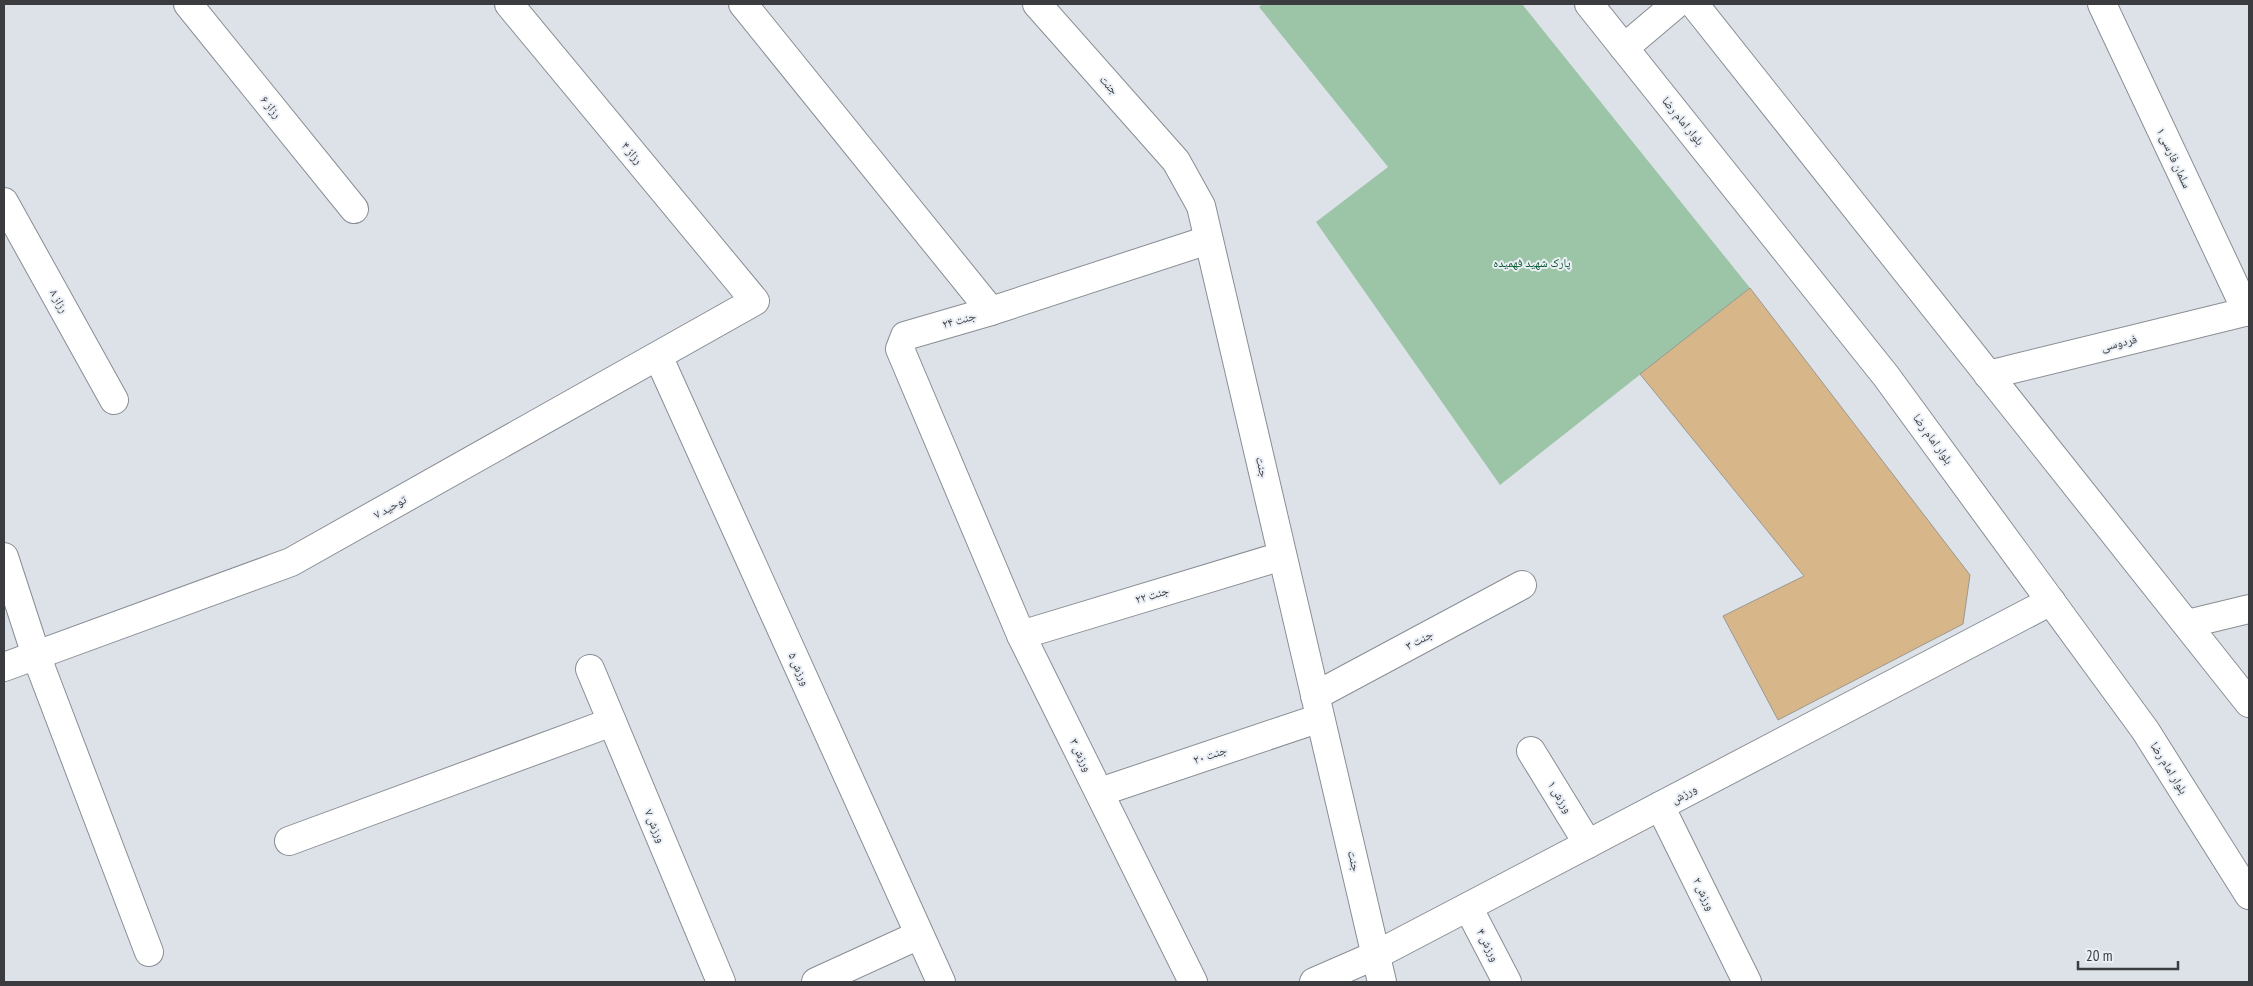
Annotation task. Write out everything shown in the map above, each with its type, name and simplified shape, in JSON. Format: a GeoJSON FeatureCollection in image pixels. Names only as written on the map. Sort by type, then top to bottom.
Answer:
{"type":"FeatureCollection","features":[{"type":"Feature","properties":{"kind":"street","name":"رزاز ۶"},"geometry":{"type":"LineString","coordinates":[[188,4],[354,209]]}},
{"type":"Feature","properties":{"kind":"street","name":"رزاز ۴"},"geometry":{"type":"LineString","coordinates":[[509,4],[755,301]]}},
{"type":"Feature","properties":{"kind":"street","name":"جنت"},"geometry":{"type":"LineString","coordinates":[[1037,4],[1176,161],[1201,206],[1382,982]]}},
{"type":"Feature","properties":{"kind":"street","name":"بلوار امام رضا"},"geometry":{"type":"LineString","coordinates":[[1589,4],[1886,376],[2145,730],[2249,895]]}},
{"type":"Feature","properties":{"kind":"street"},"geometry":{"type":"LineString","coordinates":[[1624,48],[1676,4]]}},
{"type":"Feature","properties":{"kind":"street"},"geometry":{"type":"LineString","coordinates":[[1694,4],[2249,703]]}},
{"type":"Feature","properties":{"kind":"street","name":"سلمان فارسی ۱"},"geometry":{"type":"LineString","coordinates":[[2102,4],[2248,311]]}},
{"type":"Feature","properties":{"kind":"street"},"geometry":{"type":"LineString","coordinates":[[747,9],[991,311]]}},
{"type":"Feature","properties":{"kind":"street","name":"رزاز ۸"},"geometry":{"type":"LineString","coordinates":[[4,202],[114,400]]}},
{"type":"Feature","properties":{"kind":"street","name":"جنت ۲۴"},"geometry":{"type":"LineString","coordinates":[[973,526],[900,349],[905,336],[991,311],[1208,240]]}},
{"type":"Feature","properties":{"kind":"street","name":"توحید ۷"},"geometry":{"type":"LineString","coordinates":[[4,667],[291,562],[755,301]]}},
{"type":"Feature","properties":{"kind":"street","name":"فردوسی"},"geometry":{"type":"LineString","coordinates":[[1988,375],[2248,311]]}},
{"type":"Feature","properties":{"kind":"street","name":"ورزش ۵"},"geometry":{"type":"LineString","coordinates":[[658,356],[941,982]]}},
{"type":"Feature","properties":{"kind":"street","name":"ورزش ۳"},"geometry":{"type":"LineString","coordinates":[[973,526],[1022,635],[1193,982]]}},
{"type":"Feature","properties":{"kind":"street","name":"جنت ۲۲"},"geometry":{"type":"LineString","coordinates":[[1022,635],[1282,556]]}},
{"type":"Feature","properties":{"kind":"street"},"geometry":{"type":"LineString","coordinates":[[4,557],[36,655],[149,952]]}},
{"type":"Feature","properties":{"kind":"street","name":"جنت ۳"},"geometry":{"type":"LineString","coordinates":[[1318,707],[1522,585]]}},
{"type":"Feature","properties":{"kind":"street","name":"ورزش"},"geometry":{"type":"LineString","coordinates":[[1314,982],[1376,955],[2051,601]]}},
{"type":"Feature","properties":{"kind":"street"},"geometry":{"type":"LineString","coordinates":[[2187,624],[2249,609]]}},
{"type":"Feature","properties":{"kind":"street","name":"ورزش ۷"},"geometry":{"type":"LineString","coordinates":[[590,669],[720,982]]}},
{"type":"Feature","properties":{"kind":"street","name":"جنت ۲۰"},"geometry":{"type":"LineString","coordinates":[[1100,792],[1318,707]]}},
{"type":"Feature","properties":{"kind":"street"},"geometry":{"type":"LineString","coordinates":[[288,842],[612,722]]}},
{"type":"Feature","properties":{"kind":"street","name":"ورزش ۱"},"geometry":{"type":"LineString","coordinates":[[1531,751],[1588,844]]}},
{"type":"Feature","properties":{"kind":"street","name":"ورزش ۲"},"geometry":{"type":"LineString","coordinates":[[1660,806],[1747,982]]}},
{"type":"Feature","properties":{"kind":"street","name":"ورزش ۴"},"geometry":{"type":"LineString","coordinates":[[1468,907],[1507,982]]}},
{"type":"Feature","properties":{"kind":"street"},"geometry":{"type":"LineString","coordinates":[[816,982],[920,935]]}},
{"type":"Feature","properties":{"kind":"green space","name":"پارک شهید فهمیده"},"geometry":{"type":"Polygon","coordinates":[[[1263,4],[1522,4],[1750,288],[1500,485],[1316,222],[1388,167],[1259,7],[1263,4]]]}},
{"type":"Feature","properties":{"kind":"building"},"geometry":{"type":"Polygon","coordinates":[[[1750,288],[1970,575],[1963,624],[1778,720],[1723,616],[1804,576],[1640,374],[1750,288]]]}}]}
